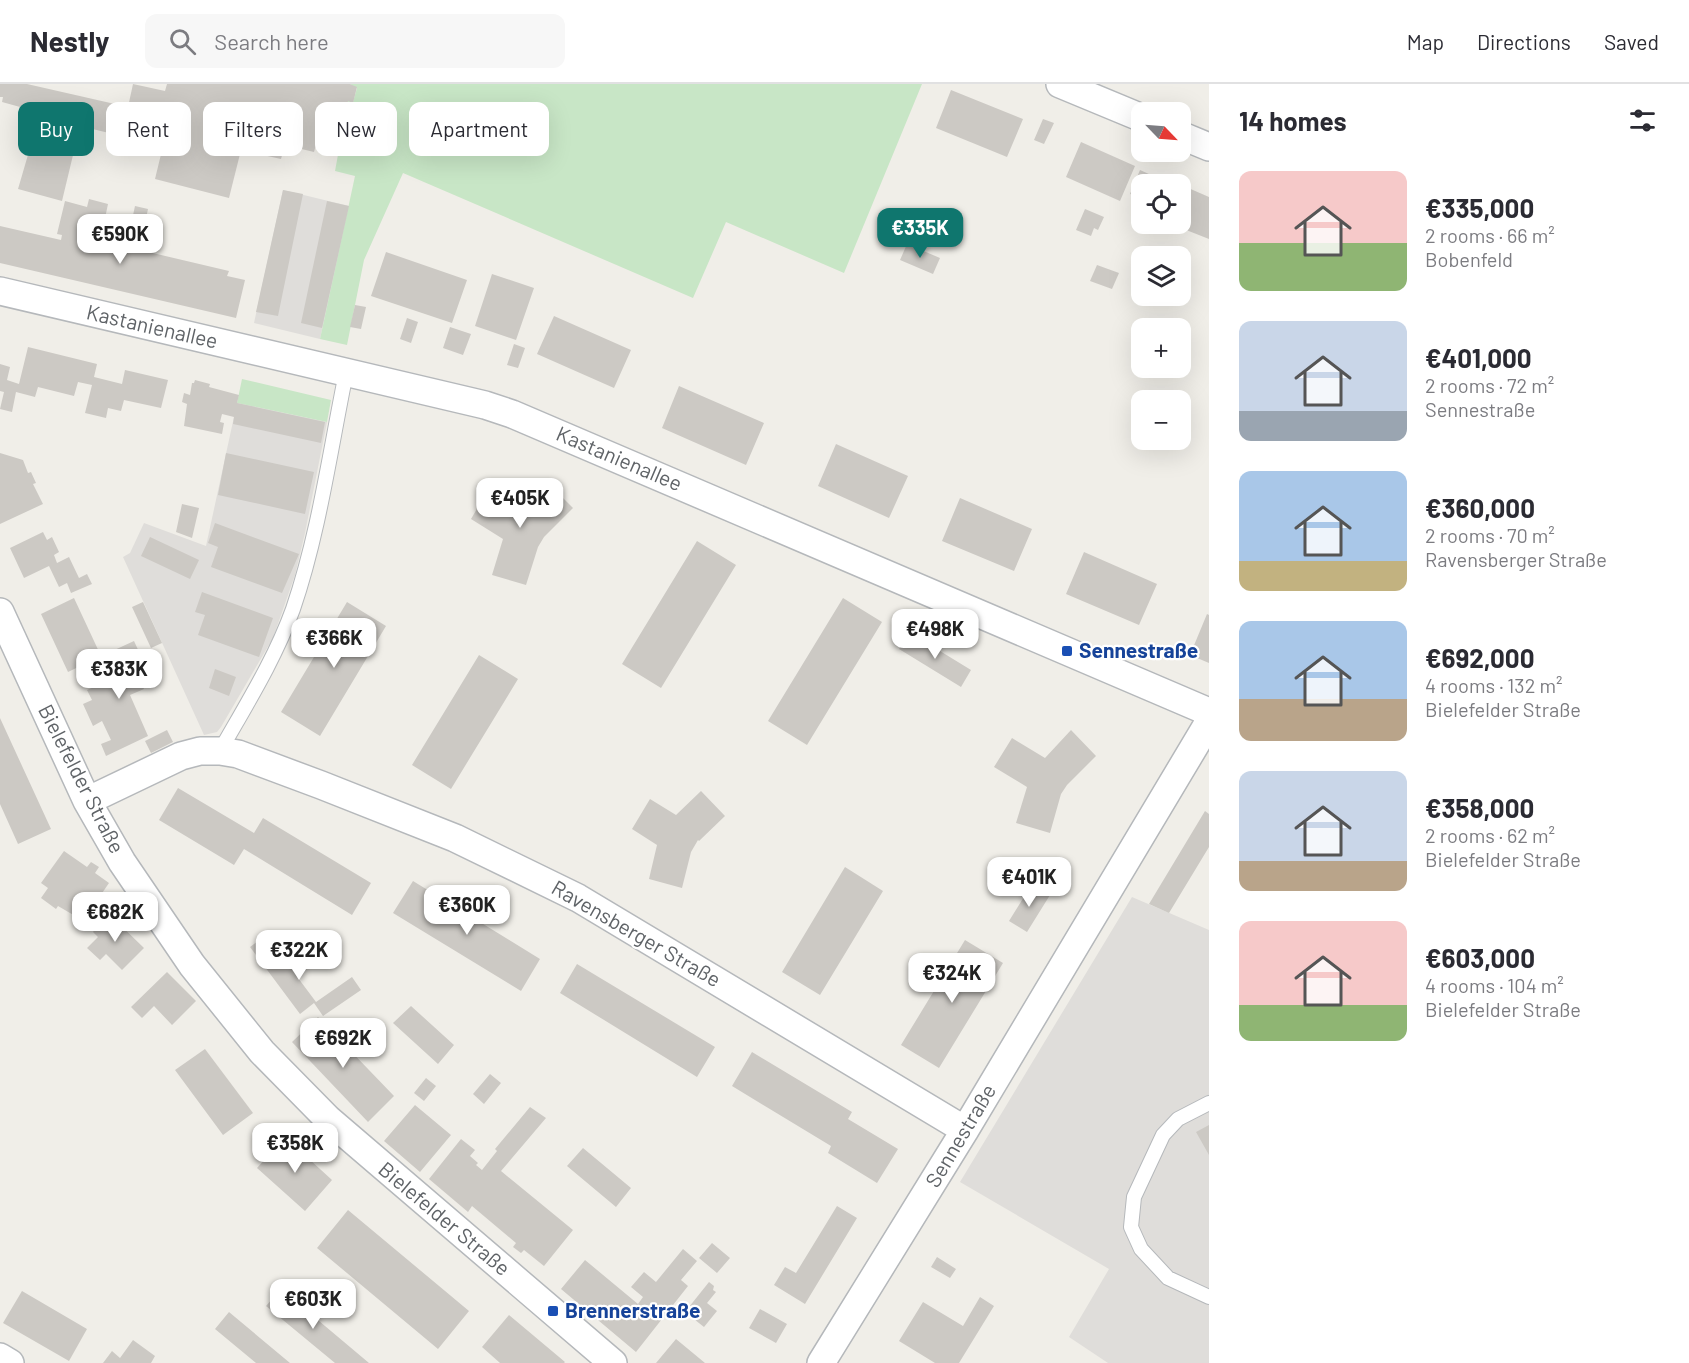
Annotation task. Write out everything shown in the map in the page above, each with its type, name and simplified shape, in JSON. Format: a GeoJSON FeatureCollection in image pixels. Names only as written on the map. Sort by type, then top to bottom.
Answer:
{"type":"FeatureCollection","features":[{"type":"Feature","properties":{"kind":"street"},"geometry":{"type":"LineString","coordinates":[[1060,84],[1131,113]]}},
{"type":"Feature","properties":{"kind":"street"},"geometry":{"type":"LineString","coordinates":[[1191,140],[1209,147]]}},
{"type":"Feature","properties":{"kind":"street","name":"Kastanienallee"},"geometry":{"type":"LineString","coordinates":[[0,291],[485,405],[534,422],[1209,712]]}},
{"type":"Feature","properties":{"kind":"street","name":"Bielefelder Straße"},"geometry":{"type":"LineString","coordinates":[[0,612],[87,801],[122,862],[192,965],[262,1052],[328,1119],[604,1360]]}},
{"type":"Feature","properties":{"kind":"street","name":"Sennestraße"},"geometry":{"type":"LineString","coordinates":[[821,1363],[965,1130],[1209,722]]}},
{"type":"Feature","properties":{"kind":"street","name":"Ravensberger Straße"},"geometry":{"type":"LineString","coordinates":[[87,801],[181,756],[200,751],[238,754],[321,784],[455,838],[535,875],[588,904],[965,1130]]}},
{"type":"Feature","properties":{"kind":"street"},"geometry":{"type":"LineString","coordinates":[[0,1357],[10,1363]]}},
{"type":"Feature","properties":{"kind":"lane"},"geometry":{"type":"LineString","coordinates":[[220,751],[268,664],[292,610],[313,537],[346,373]]}},
{"type":"Feature","properties":{"kind":"lane"},"geometry":{"type":"LineString","coordinates":[[1209,1103],[1178,1119],[1163,1135],[1134,1197],[1131,1227],[1141,1249],[1168,1278],[1209,1297]]}},
{"type":"Feature","properties":{"kind":"shaded area"},"geometry":{"type":"Polygon","coordinates":[[[283,190],[349,206],[320,339],[254,323],[283,190]]]}},
{"type":"Feature","properties":{"kind":"shaded area"},"geometry":{"type":"Polygon","coordinates":[[[237,403],[327,422],[295,575],[273,638],[221,727],[217,732],[204,735],[123,557],[130,553],[144,523],[206,546],[237,403]]]}},
{"type":"Feature","properties":{"kind":"shaded area"},"geometry":{"type":"Polygon","coordinates":[[[1132,897],[1209,930],[1209,1363],[1108,1363],[1069,1337],[1109,1269],[960,1182],[1132,897]]]}},
{"type":"Feature","properties":{"kind":"green space"},"geometry":{"type":"Polygon","coordinates":[[[350,84],[922,84],[844,273],[726,222],[693,298],[403,173],[364,260],[347,345],[320,339],[355,176],[335,171],[338,156],[397,156],[397,102],[353,102],[357,88],[350,84]]]}},
{"type":"Feature","properties":{"kind":"green space"},"geometry":{"type":"Polygon","coordinates":[[[242,379],[331,400],[327,422],[237,403],[242,379]]]}},
{"type":"Feature","properties":{"kind":"building"},"geometry":{"type":"Polygon","coordinates":[[[0,84],[27,84],[106,102],[106,132],[94,129],[94,102],[18,102],[18,106],[2,102],[3,97],[0,97],[0,84]]]}},
{"type":"Feature","properties":{"kind":"building"},"geometry":{"type":"Polygon","coordinates":[[[133,84],[165,91],[167,84],[350,84],[357,87],[353,102],[315,102],[314,152],[303,149],[303,102],[203,102],[203,156],[240,156],[229,198],[155,179],[161,156],[191,156],[191,102],[129,102],[133,84]]]}},
{"type":"Feature","properties":{"kind":"building"},"geometry":{"type":"Polygon","coordinates":[[[951,90],[1023,119],[1007,157],[936,128],[951,90]]]}},
{"type":"Feature","properties":{"kind":"building"},"geometry":{"type":"Polygon","coordinates":[[[1043,119],[1054,123],[1044,144],[1034,140],[1043,119]]]}},
{"type":"Feature","properties":{"kind":"building"},"geometry":{"type":"Polygon","coordinates":[[[1081,142],[1135,166],[1120,201],[1066,177],[1081,142]]]}},
{"type":"Feature","properties":{"kind":"building"},"geometry":{"type":"Polygon","coordinates":[[[28,156],[73,156],[62,201],[18,189],[28,156]]]}},
{"type":"Feature","properties":{"kind":"building"},"geometry":{"type":"Polygon","coordinates":[[[1191,189],[1209,197],[1209,239],[1191,232],[1191,189]]]}},
{"type":"Feature","properties":{"kind":"building"},"geometry":{"type":"Polygon","coordinates":[[[283,190],[303,194],[278,316],[256,312],[283,190]]]}},
{"type":"Feature","properties":{"kind":"building"},"geometry":{"type":"Polygon","coordinates":[[[89,199],[108,204],[104,223],[84,218],[78,241],[88,243],[89,238],[229,271],[227,276],[245,280],[236,318],[0,263],[0,226],[61,240],[62,235],[57,234],[65,201],[87,207],[89,199]]]}},
{"type":"Feature","properties":{"kind":"building"},"geometry":{"type":"Polygon","coordinates":[[[327,201],[349,206],[322,328],[301,323],[327,201]]]}},
{"type":"Feature","properties":{"kind":"building"},"geometry":{"type":"Polygon","coordinates":[[[135,206],[148,209],[143,232],[130,229],[135,206]]]}},
{"type":"Feature","properties":{"kind":"building"},"geometry":{"type":"Polygon","coordinates":[[[1085,209],[1104,217],[1098,230],[1094,228],[1091,236],[1076,230],[1085,209]]]}},
{"type":"Feature","properties":{"kind":"building"},"geometry":{"type":"Polygon","coordinates":[[[907,244],[940,258],[933,274],[900,260],[907,244]]]}},
{"type":"Feature","properties":{"kind":"building"},"geometry":{"type":"Polygon","coordinates":[[[386,252],[467,280],[452,323],[371,296],[386,252]]]}},
{"type":"Feature","properties":{"kind":"building"},"geometry":{"type":"Polygon","coordinates":[[[1097,265],[1119,273],[1112,289],[1090,281],[1097,265]]]}},
{"type":"Feature","properties":{"kind":"building"},"geometry":{"type":"Polygon","coordinates":[[[492,274],[534,288],[516,340],[475,326],[492,274]]]}},
{"type":"Feature","properties":{"kind":"building"},"geometry":{"type":"Polygon","coordinates":[[[355,305],[366,307],[361,329],[350,327],[355,305]]]}},
{"type":"Feature","properties":{"kind":"building"},"geometry":{"type":"Polygon","coordinates":[[[554,316],[631,350],[614,388],[537,354],[554,316]]]}},
{"type":"Feature","properties":{"kind":"building"},"geometry":{"type":"Polygon","coordinates":[[[407,318],[418,322],[411,343],[400,339],[407,318]]]}},
{"type":"Feature","properties":{"kind":"building"},"geometry":{"type":"Polygon","coordinates":[[[450,327],[471,334],[463,355],[443,348],[450,327]]]}},
{"type":"Feature","properties":{"kind":"building"},"geometry":{"type":"Polygon","coordinates":[[[514,344],[525,348],[518,368],[507,365],[514,344]]]}},
{"type":"Feature","properties":{"kind":"building"},"geometry":{"type":"Polygon","coordinates":[[[28,347],[97,364],[94,377],[122,384],[125,370],[168,380],[161,408],[124,400],[121,411],[108,408],[106,418],[85,413],[92,385],[78,382],[74,396],[38,387],[35,397],[16,392],[12,412],[0,409],[4,392],[0,391],[0,364],[10,367],[7,380],[19,384],[28,347]]]}},
{"type":"Feature","properties":{"kind":"building"},"geometry":{"type":"Polygon","coordinates":[[[195,380],[210,384],[209,387],[239,395],[237,403],[325,422],[321,443],[233,424],[234,417],[222,414],[220,422],[224,423],[222,434],[184,426],[187,404],[182,402],[184,393],[190,395],[192,383],[195,380]]]}},
{"type":"Feature","properties":{"kind":"building"},"geometry":{"type":"Polygon","coordinates":[[[679,386],[764,423],[746,465],[662,428],[679,386]]]}},
{"type":"Feature","properties":{"kind":"building"},"geometry":{"type":"Polygon","coordinates":[[[836,444],[908,476],[889,518],[818,486],[836,444]]]}},
{"type":"Feature","properties":{"kind":"building"},"geometry":{"type":"Polygon","coordinates":[[[0,453],[23,460],[28,473],[31,472],[36,483],[33,484],[43,504],[0,524],[0,453]]]}},
{"type":"Feature","properties":{"kind":"building"},"geometry":{"type":"Polygon","coordinates":[[[226,453],[314,472],[305,514],[218,495],[226,453]]]}},
{"type":"Feature","properties":{"kind":"building"},"geometry":{"type":"Polygon","coordinates":[[[548,483],[573,508],[544,537],[538,547],[526,585],[492,575],[503,539],[471,519],[488,490],[521,509],[548,483]]]}},
{"type":"Feature","properties":{"kind":"building"},"geometry":{"type":"Polygon","coordinates":[[[960,498],[1032,529],[1014,571],[942,541],[960,498]]]}},
{"type":"Feature","properties":{"kind":"building"},"geometry":{"type":"Polygon","coordinates":[[[182,504],[199,508],[192,538],[176,532],[182,504]]]}},
{"type":"Feature","properties":{"kind":"building"},"geometry":{"type":"Polygon","coordinates":[[[215,523],[299,554],[282,593],[211,567],[218,547],[208,543],[215,523]]]}},
{"type":"Feature","properties":{"kind":"building"},"geometry":{"type":"Polygon","coordinates":[[[43,532],[47,540],[52,537],[59,552],[54,555],[57,563],[69,557],[79,578],[87,574],[92,584],[71,593],[67,583],[59,587],[49,566],[24,578],[10,548],[43,532]]]}},
{"type":"Feature","properties":{"kind":"building"},"geometry":{"type":"Polygon","coordinates":[[[150,537],[199,560],[190,579],[141,556],[150,537]]]}},
{"type":"Feature","properties":{"kind":"building"},"geometry":{"type":"Polygon","coordinates":[[[697,541],[736,565],[661,688],[622,664],[697,541]]]}},
{"type":"Feature","properties":{"kind":"building"},"geometry":{"type":"Polygon","coordinates":[[[1084,552],[1157,584],[1139,625],[1066,594],[1084,552]]]}},
{"type":"Feature","properties":{"kind":"building"},"geometry":{"type":"Polygon","coordinates":[[[202,592],[273,618],[259,657],[198,635],[205,615],[195,612],[202,592]]]}},
{"type":"Feature","properties":{"kind":"building"},"geometry":{"type":"Polygon","coordinates":[[[74,598],[101,656],[68,672],[41,614],[74,598]]]}},
{"type":"Feature","properties":{"kind":"building"},"geometry":{"type":"Polygon","coordinates":[[[843,598],[882,622],[807,745],[768,721],[843,598]]]}},
{"type":"Feature","properties":{"kind":"building"},"geometry":{"type":"Polygon","coordinates":[[[143,602],[162,643],[151,648],[132,607],[143,602]]]}},
{"type":"Feature","properties":{"kind":"building"},"geometry":{"type":"Polygon","coordinates":[[[347,602],[386,626],[320,736],[281,712],[347,602]]]}},
{"type":"Feature","properties":{"kind":"building"},"geometry":{"type":"Polygon","coordinates":[[[1207,614],[1209,615],[1209,663],[1190,655],[1207,614]]]}},
{"type":"Feature","properties":{"kind":"building"},"geometry":{"type":"Polygon","coordinates":[[[909,632],[971,670],[961,687],[899,649],[909,632]]]}},
{"type":"Feature","properties":{"kind":"building"},"geometry":{"type":"Polygon","coordinates":[[[134,641],[140,654],[147,650],[151,658],[139,663],[140,666],[134,669],[144,689],[130,695],[148,736],[106,756],[101,744],[111,740],[102,721],[93,726],[83,704],[92,700],[87,690],[109,680],[104,670],[114,665],[108,653],[134,641]]]}},
{"type":"Feature","properties":{"kind":"building"},"geometry":{"type":"Polygon","coordinates":[[[479,655],[518,679],[451,789],[412,765],[479,655]]]}},
{"type":"Feature","properties":{"kind":"building"},"geometry":{"type":"Polygon","coordinates":[[[215,669],[236,677],[229,696],[209,688],[215,669]]]}},
{"type":"Feature","properties":{"kind":"building"},"geometry":{"type":"Polygon","coordinates":[[[0,718],[51,829],[18,844],[0,804],[0,718]]]}},
{"type":"Feature","properties":{"kind":"building"},"geometry":{"type":"Polygon","coordinates":[[[167,730],[173,742],[151,753],[145,741],[167,730]]]}},
{"type":"Feature","properties":{"kind":"building"},"geometry":{"type":"Polygon","coordinates":[[[1071,730],[1096,756],[1061,794],[1050,833],[1016,823],[1027,787],[994,767],[1012,738],[1045,758],[1071,730]]]}},
{"type":"Feature","properties":{"kind":"building"},"geometry":{"type":"Polygon","coordinates":[[[178,788],[254,833],[263,818],[371,883],[352,915],[244,849],[234,865],[159,820],[178,788]]]}},
{"type":"Feature","properties":{"kind":"building"},"geometry":{"type":"Polygon","coordinates":[[[701,791],[725,816],[698,840],[691,852],[682,888],[649,879],[657,845],[632,829],[650,799],[676,815],[701,791]]]}},
{"type":"Feature","properties":{"kind":"building"},"geometry":{"type":"Polygon","coordinates":[[[1205,811],[1209,814],[1209,847],[1169,913],[1149,904],[1205,811]]]}},
{"type":"Feature","properties":{"kind":"building"},"geometry":{"type":"Polygon","coordinates":[[[64,851],[87,867],[91,862],[99,867],[95,873],[109,883],[82,920],[58,906],[56,909],[41,898],[48,888],[41,883],[64,851]]]}},
{"type":"Feature","properties":{"kind":"building"},"geometry":{"type":"Polygon","coordinates":[[[845,867],[883,891],[820,995],[782,972],[845,867]]]}},
{"type":"Feature","properties":{"kind":"building"},"geometry":{"type":"Polygon","coordinates":[[[413,881],[540,959],[521,991],[393,913],[413,881]]]}},
{"type":"Feature","properties":{"kind":"building"},"geometry":{"type":"Polygon","coordinates":[[[1032,884],[1050,895],[1027,932],[1009,921],[1032,884]]]}},
{"type":"Feature","properties":{"kind":"building"},"geometry":{"type":"Polygon","coordinates":[[[107,912],[144,948],[122,970],[106,954],[100,960],[87,948],[98,937],[93,932],[107,912]]]}},
{"type":"Feature","properties":{"kind":"building"},"geometry":{"type":"Polygon","coordinates":[[[266,935],[316,1002],[352,977],[361,990],[323,1016],[314,1003],[300,1014],[250,947],[266,935]]]}},
{"type":"Feature","properties":{"kind":"building"},"geometry":{"type":"Polygon","coordinates":[[[965,940],[1003,963],[939,1068],[901,1045],[965,940]]]}},
{"type":"Feature","properties":{"kind":"building"},"geometry":{"type":"Polygon","coordinates":[[[577,964],[715,1047],[697,1077],[560,993],[577,964]]]}},
{"type":"Feature","properties":{"kind":"building"},"geometry":{"type":"Polygon","coordinates":[[[167,972],[196,1001],[172,1025],[154,1006],[142,1018],[131,1007],[167,972]]]}},
{"type":"Feature","properties":{"kind":"building"},"geometry":{"type":"Polygon","coordinates":[[[411,1006],[454,1045],[438,1064],[393,1023],[411,1006]]]}},
{"type":"Feature","properties":{"kind":"building"},"geometry":{"type":"Polygon","coordinates":[[[318,1017],[394,1096],[368,1122],[292,1042],[318,1017]]]}},
{"type":"Feature","properties":{"kind":"building"},"geometry":{"type":"Polygon","coordinates":[[[205,1049],[253,1113],[223,1135],[175,1070],[205,1049]]]}},
{"type":"Feature","properties":{"kind":"building"},"geometry":{"type":"Polygon","coordinates":[[[752,1052],[852,1112],[848,1119],[898,1149],[877,1183],[828,1153],[831,1146],[732,1086],[752,1052]]]}},
{"type":"Feature","properties":{"kind":"building"},"geometry":{"type":"Polygon","coordinates":[[[490,1074],[501,1083],[484,1104],[473,1094],[490,1074]]]}},
{"type":"Feature","properties":{"kind":"building"},"geometry":{"type":"Polygon","coordinates":[[[426,1078],[436,1086],[424,1101],[414,1093],[426,1078]]]}},
{"type":"Feature","properties":{"kind":"building"},"geometry":{"type":"Polygon","coordinates":[[[415,1105],[451,1135],[420,1172],[384,1141],[415,1105]]]}},
{"type":"Feature","properties":{"kind":"building"},"geometry":{"type":"Polygon","coordinates":[[[530,1107],[546,1118],[501,1171],[573,1230],[544,1266],[524,1250],[521,1253],[513,1247],[516,1243],[472,1206],[468,1212],[429,1179],[461,1139],[475,1150],[470,1156],[482,1170],[497,1151],[495,1149],[530,1107]]]}},
{"type":"Feature","properties":{"kind":"building"},"geometry":{"type":"Polygon","coordinates":[[[1209,1125],[1209,1155],[1196,1132],[1209,1125]]]}},
{"type":"Feature","properties":{"kind":"building"},"geometry":{"type":"Polygon","coordinates":[[[285,1137],[332,1180],[305,1211],[257,1168],[285,1137]]]}},
{"type":"Feature","properties":{"kind":"building"},"geometry":{"type":"Polygon","coordinates":[[[583,1148],[631,1188],[616,1207],[567,1166],[583,1148]]]}},
{"type":"Feature","properties":{"kind":"building"},"geometry":{"type":"Polygon","coordinates":[[[837,1206],[857,1218],[805,1304],[774,1285],[785,1267],[796,1273],[837,1206]]]}},
{"type":"Feature","properties":{"kind":"building"},"geometry":{"type":"Polygon","coordinates":[[[348,1210],[469,1311],[438,1349],[317,1248],[348,1210]]]}},
{"type":"Feature","properties":{"kind":"building"},"geometry":{"type":"Polygon","coordinates":[[[712,1243],[730,1258],[717,1273],[699,1258],[712,1243]]]}},
{"type":"Feature","properties":{"kind":"building"},"geometry":{"type":"Polygon","coordinates":[[[683,1249],[697,1261],[681,1280],[688,1286],[636,1352],[561,1289],[585,1260],[638,1304],[643,1297],[631,1287],[644,1272],[656,1282],[683,1249]]]}},
{"type":"Feature","properties":{"kind":"building"},"geometry":{"type":"Polygon","coordinates":[[[937,1257],[956,1269],[950,1278],[931,1267],[937,1257]]]}},
{"type":"Feature","properties":{"kind":"building"},"geometry":{"type":"Polygon","coordinates":[[[709,1282],[714,1286],[713,1290],[716,1292],[707,1303],[717,1311],[704,1327],[685,1312],[709,1282]]]}},
{"type":"Feature","properties":{"kind":"building"},"geometry":{"type":"Polygon","coordinates":[[[281,1289],[369,1363],[335,1363],[266,1306],[281,1289]]]}},
{"type":"Feature","properties":{"kind":"building"},"geometry":{"type":"Polygon","coordinates":[[[22,1291],[87,1329],[69,1361],[3,1323],[22,1291]]]}},
{"type":"Feature","properties":{"kind":"building"},"geometry":{"type":"Polygon","coordinates":[[[980,1297],[994,1306],[959,1363],[935,1363],[899,1341],[923,1302],[963,1326],[980,1297]]]}},
{"type":"Feature","properties":{"kind":"building"},"geometry":{"type":"Polygon","coordinates":[[[760,1309],[787,1324],[776,1343],[749,1328],[760,1309]]]}},
{"type":"Feature","properties":{"kind":"building"},"geometry":{"type":"Polygon","coordinates":[[[229,1312],[290,1363],[256,1363],[215,1329],[229,1312]]]}},
{"type":"Feature","properties":{"kind":"building"},"geometry":{"type":"Polygon","coordinates":[[[509,1315],[565,1362],[500,1363],[482,1347],[509,1315]]]}},
{"type":"Feature","properties":{"kind":"building"},"geometry":{"type":"Polygon","coordinates":[[[676,1339],[705,1363],[656,1363],[676,1339]]]}},
{"type":"Feature","properties":{"kind":"building"},"geometry":{"type":"Polygon","coordinates":[[[133,1340],[155,1356],[151,1363],[103,1363],[112,1351],[120,1358],[133,1340]]]}},
{"type":"Feature","properties":{"kind":"place","name":"Sennestraße"},"geometry":{"type":"Point","coordinates":[1067,651]}},
{"type":"Feature","properties":{"kind":"place","name":"Brennerstraße"},"geometry":{"type":"Point","coordinates":[553,1311]}}]}
